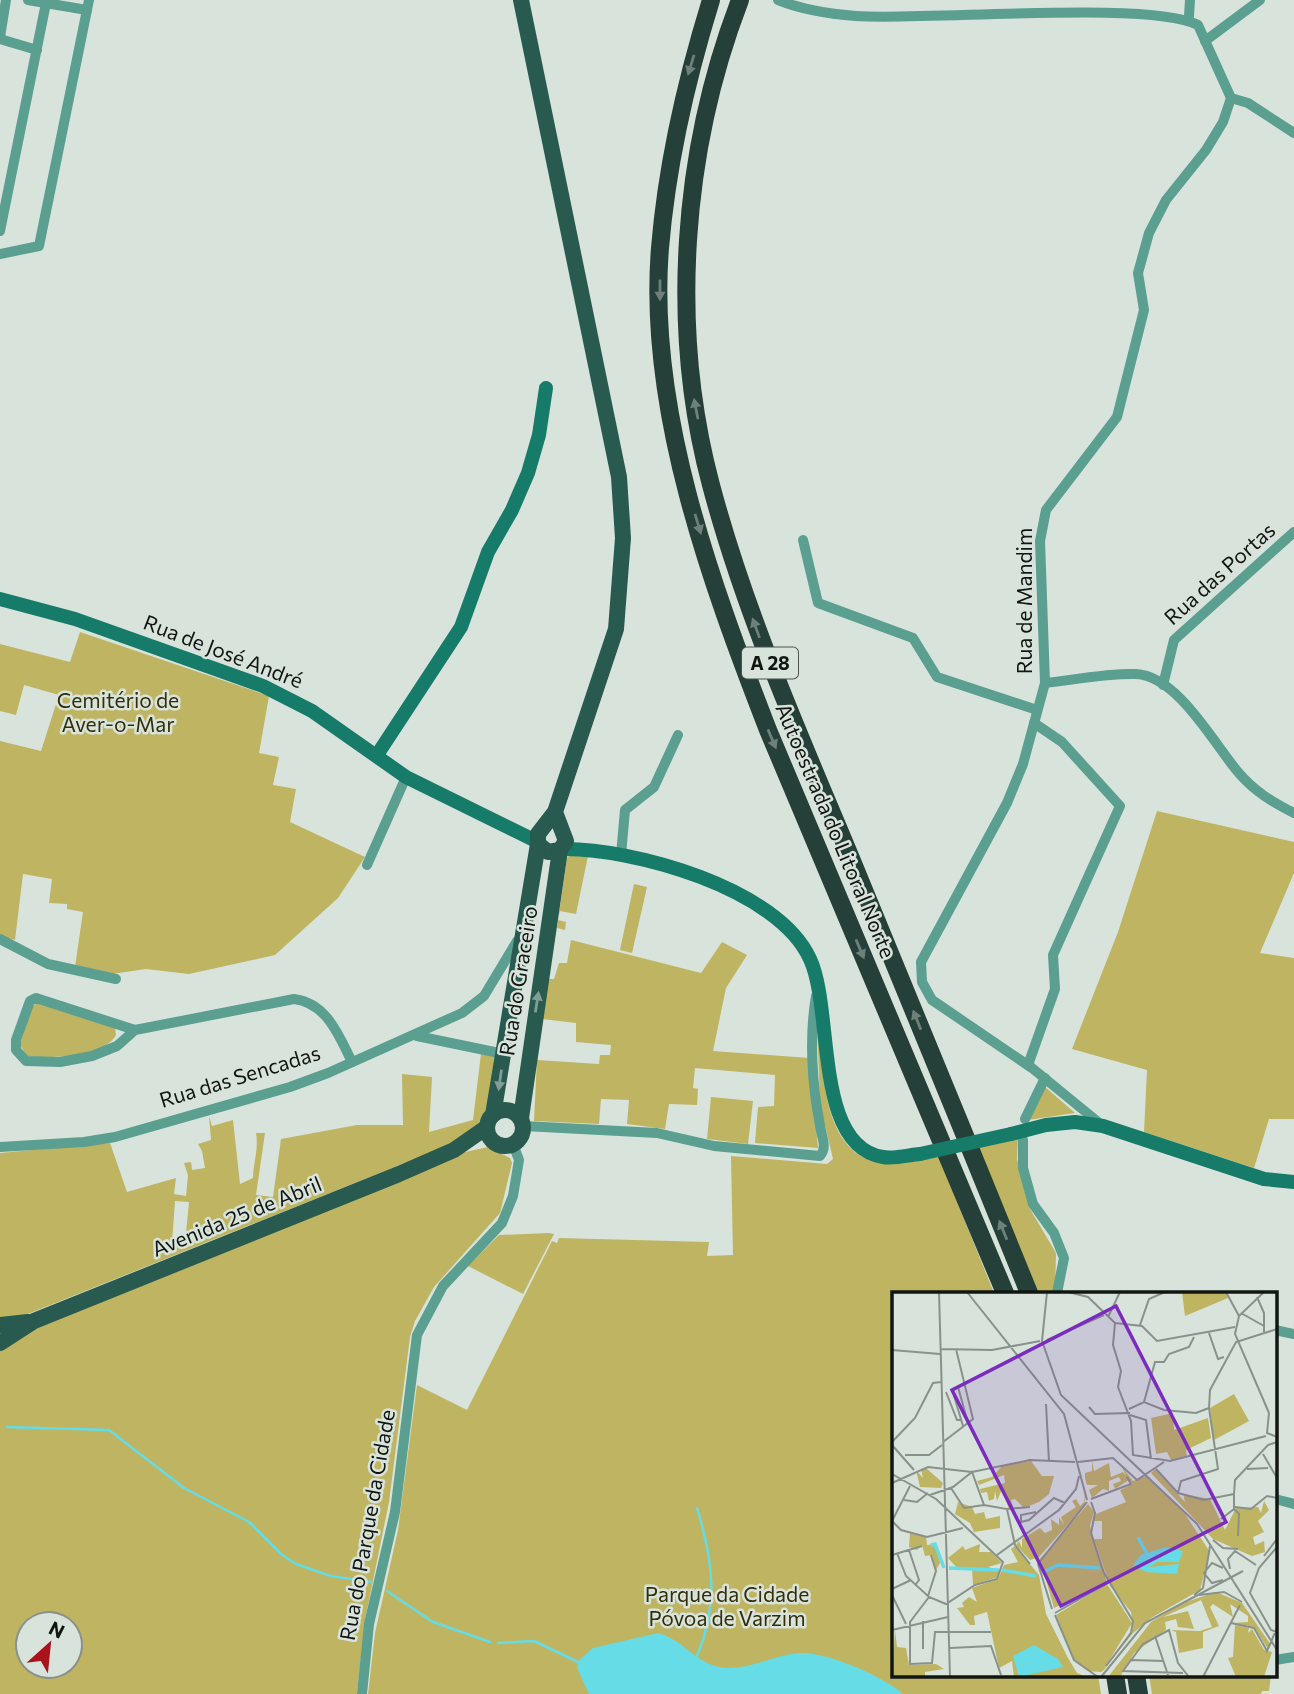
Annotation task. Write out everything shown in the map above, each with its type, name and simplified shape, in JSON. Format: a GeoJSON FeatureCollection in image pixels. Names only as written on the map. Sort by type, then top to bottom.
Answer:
{"type":"FeatureCollection","features":[{"type":"Feature","properties":{"kind":"highway","name":"Autoestrada do Litoral Norte"},"geometry":{"type":"LineString","coordinates":[[711,0],[688,76],[673,144],[660,250],[665,378],[680,458],[734,643],[763,718],[1005,1292]]}},
{"type":"Feature","properties":{"kind":"highway","name":"Autoestrada do Litoral Norte"},"geometry":{"type":"LineString","coordinates":[[740,0],[727,34],[703,130],[689,222],[686,308],[692,389],[710,483],[755,627],[1029,1292]]}},
{"type":"Feature","properties":{"kind":"highway"},"geometry":{"type":"LineString","coordinates":[[1115,1676],[1118,1694]]}},
{"type":"Feature","properties":{"kind":"highway"},"geometry":{"type":"LineString","coordinates":[[1136,1676],[1139,1694]]}},
{"type":"Feature","properties":{"kind":"main road"},"geometry":{"type":"LineString","coordinates":[[490,1121],[508,1110],[522,1122],[522,1137],[505,1144],[490,1137],[490,1121],[504,1054],[529,890],[552,839],[616,629],[624,538],[619,477],[521,0]]}},
{"type":"Feature","properties":{"kind":"main road","name":"Rua do Graceiro"},"geometry":{"type":"LineString","coordinates":[[522,1122],[554,893],[552,839]]}},
{"type":"Feature","properties":{"kind":"main road"},"geometry":{"type":"LineString","coordinates":[[529,890],[539,901],[547,900],[554,893]]}},
{"type":"Feature","properties":{"kind":"main road","name":"Avenida 25 de Abril"},"geometry":{"type":"LineString","coordinates":[[454,1150],[490,1121]]}},
{"type":"Feature","properties":{"kind":"main road","name":"Avenida 25 de Abril"},"geometry":{"type":"LineString","coordinates":[[0,1343],[34,1321],[454,1150],[505,1144]]}},
{"type":"Feature","properties":{"kind":"main road","name":"Avenida 25 de Abril"},"geometry":{"type":"LineString","coordinates":[[0,1325],[34,1321]]}},
{"type":"Feature","properties":{"kind":"street"},"geometry":{"type":"LineString","coordinates":[[6,0],[0,38],[37,50]]}},
{"type":"Feature","properties":{"kind":"street"},"geometry":{"type":"LineString","coordinates":[[0,254],[39,246],[88,5],[28,0]]}},
{"type":"Feature","properties":{"kind":"street"},"geometry":{"type":"LineString","coordinates":[[778,0],[800,8],[859,16],[993,7],[1111,4],[1172,9],[1189,16],[1198,25],[1231,97],[1248,103],[1294,133]]}},
{"type":"Feature","properties":{"kind":"street"},"geometry":{"type":"LineString","coordinates":[[1189,16],[1190,0]]}},
{"type":"Feature","properties":{"kind":"street"},"geometry":{"type":"LineString","coordinates":[[1205,41],[1260,0]]}},
{"type":"Feature","properties":{"kind":"street"},"geometry":{"type":"LineString","coordinates":[[0,231],[47,3]]}},
{"type":"Feature","properties":{"kind":"street","name":"Rua de Mandim"},"geometry":{"type":"LineString","coordinates":[[1103,1126],[1028,1065],[932,1000],[922,982],[921,962],[1007,803],[1023,764],[1045,683],[1040,541],[1046,510],[1117,417],[1144,310],[1138,274],[1149,233],[1166,200],[1217,131],[1231,97]]}},
{"type":"Feature","properties":{"kind":"street"},"geometry":{"type":"LineString","coordinates":[[377,755],[461,626],[488,552],[512,510],[528,473],[539,435],[546,388]]}},
{"type":"Feature","properties":{"kind":"street","name":"Rua das Portas"},"geometry":{"type":"LineString","coordinates":[[1163,685],[1174,640],[1294,532]]}},
{"type":"Feature","properties":{"kind":"street"},"geometry":{"type":"LineString","coordinates":[[803,540],[818,603],[913,638],[937,677],[1037,710]]}},
{"type":"Feature","properties":{"kind":"street","name":"Rua de José André"},"geometry":{"type":"LineString","coordinates":[[0,599],[75,619],[263,686],[312,711],[406,777],[552,839]]}},
{"type":"Feature","properties":{"kind":"street"},"geometry":{"type":"LineString","coordinates":[[1045,683],[1138,674],[1163,685],[1205,724],[1238,772],[1263,797],[1294,813]]}},
{"type":"Feature","properties":{"kind":"street"},"geometry":{"type":"LineString","coordinates":[[1028,1065],[1055,989],[1053,955],[1120,806],[1062,743],[1034,723]]}},
{"type":"Feature","properties":{"kind":"street"},"geometry":{"type":"LineString","coordinates":[[621,855],[625,810],[654,787],[678,735]]}},
{"type":"Feature","properties":{"kind":"street"},"geometry":{"type":"LineString","coordinates":[[367,865],[406,777]]}},
{"type":"Feature","properties":{"kind":"street"},"geometry":{"type":"LineString","coordinates":[[552,839],[683,869],[754,904],[798,941],[810,959],[817,979],[836,1106],[844,1129],[854,1142],[876,1155],[897,1157],[920,1154],[1017,1137],[1046,1125],[1075,1122],[1103,1126],[1264,1179],[1294,1182]]}},
{"type":"Feature","properties":{"kind":"street","name":"Rua das Sencadas"},"geometry":{"type":"LineString","coordinates":[[0,1147],[114,1138],[290,1087],[416,1036],[462,1013],[484,996],[501,972],[523,930]]}},
{"type":"Feature","properties":{"kind":"street"},"geometry":{"type":"LineString","coordinates":[[0,939],[48,964],[116,979]]}},
{"type":"Feature","properties":{"kind":"street"},"geometry":{"type":"LineString","coordinates":[[522,1122],[657,1133],[705,1145],[820,1156],[824,1147],[818,1119],[812,1034],[817,979]]}},
{"type":"Feature","properties":{"kind":"street"},"geometry":{"type":"LineString","coordinates":[[135,1030],[36,998],[27,1006],[15,1046],[19,1057],[26,1061],[61,1062],[110,1050],[135,1030],[298,999],[310,1004],[331,1021],[352,1062]]}},
{"type":"Feature","properties":{"kind":"street"},"geometry":{"type":"LineString","coordinates":[[416,1036],[504,1054]]}},
{"type":"Feature","properties":{"kind":"street"},"geometry":{"type":"LineString","coordinates":[[1025,1119],[1045,1078]]}},
{"type":"Feature","properties":{"kind":"street"},"geometry":{"type":"LineString","coordinates":[[1017,1137],[1033,1204],[1054,1233],[1064,1258],[1057,1292]]}},
{"type":"Feature","properties":{"kind":"street","name":"Rua do Parque da Cidade"},"geometry":{"type":"LineString","coordinates":[[362,1694],[369,1624],[395,1512],[417,1335],[443,1286],[502,1223],[513,1196],[519,1160],[505,1144]]}},
{"type":"Feature","properties":{"kind":"street"},"geometry":{"type":"LineString","coordinates":[[1276,1330],[1294,1334]]}},
{"type":"Feature","properties":{"kind":"street"},"geometry":{"type":"LineString","coordinates":[[1276,1499],[1294,1504]]}},
{"type":"Feature","properties":{"kind":"street"},"geometry":{"type":"LineString","coordinates":[[1276,1660],[1294,1657]]}},
{"type":"Feature","properties":{"kind":"green space","name":"Cemitério de Aver-o-Mar"},"geometry":{"type":"Polygon","coordinates":[[[80,632],[269,696],[259,753],[279,757],[273,785],[296,789],[290,822],[365,857],[338,898],[275,955],[189,974],[146,969],[112,974],[75,967],[83,912],[67,909],[67,904],[49,903],[52,879],[23,874],[15,940],[0,936],[0,741],[41,751],[59,695],[24,685],[16,715],[0,711],[0,644],[70,662],[80,632]]]}},
{"type":"Feature","properties":{"kind":"green space"},"geometry":{"type":"Polygon","coordinates":[[[1157,811],[1294,842],[1294,873],[1260,953],[1294,958],[1294,1119],[1269,1119],[1254,1168],[1144,1132],[1147,1070],[1072,1049],[1118,932],[1157,811]]]}},
{"type":"Feature","properties":{"kind":"green space"},"geometry":{"type":"Polygon","coordinates":[[[570,855],[588,856],[576,914],[560,911],[558,918],[567,858],[570,855]]]}},
{"type":"Feature","properties":{"kind":"green space"},"geometry":{"type":"Polygon","coordinates":[[[634,884],[647,887],[632,953],[620,950],[634,884]]]}},
{"type":"Feature","properties":{"kind":"green space"},"geometry":{"type":"Polygon","coordinates":[[[558,920],[566,922],[565,930],[557,928],[558,920]]]}},
{"type":"Feature","properties":{"kind":"green space"},"geometry":{"type":"Polygon","coordinates":[[[571,940],[701,973],[722,942],[747,955],[726,988],[713,1051],[810,1058],[818,1148],[755,1143],[758,1107],[774,1106],[775,1075],[695,1068],[693,1088],[698,1089],[697,1105],[669,1104],[665,1129],[627,1124],[629,1100],[601,1099],[599,1124],[534,1121],[537,1060],[599,1064],[600,1055],[610,1055],[611,1045],[576,1042],[576,1023],[542,1019],[548,979],[554,979],[559,963],[567,963],[571,940]]]}},
{"type":"Feature","properties":{"kind":"green space"},"geometry":{"type":"Polygon","coordinates":[[[37,1003],[115,1028],[116,1035],[101,1048],[89,1052],[49,1057],[27,1056],[20,1045],[31,1008],[37,1003]]]}},
{"type":"Feature","properties":{"kind":"green space","name":"Parque da Cidade Póvoa de Varzim"},"geometry":{"type":"Polygon","coordinates":[[[817,1020],[829,1107],[837,1128],[848,1145],[864,1157],[885,1163],[939,1157],[994,1292],[892,1292],[892,1676],[1098,1676],[1101,1694],[368,1694],[375,1633],[398,1530],[417,1385],[467,1410],[552,1241],[557,1243],[559,1238],[709,1242],[707,1256],[733,1255],[731,1156],[827,1164],[833,1159],[820,1104],[817,1020]]]}},
{"type":"Feature","properties":{"kind":"green space"},"geometry":{"type":"Polygon","coordinates":[[[481,1054],[500,1058],[490,1108],[467,1138],[13,1320],[0,1322],[0,1153],[110,1143],[127,1192],[176,1178],[174,1194],[186,1196],[188,1175],[184,1163],[191,1162],[192,1170],[205,1168],[198,1144],[211,1140],[209,1116],[212,1126],[233,1120],[240,1184],[253,1178],[256,1133],[265,1133],[256,1195],[273,1197],[281,1139],[357,1125],[403,1125],[402,1074],[432,1077],[429,1132],[473,1120],[481,1054]],[[175,1201],[172,1243],[185,1244],[189,1202],[175,1201]]]}},
{"type":"Feature","properties":{"kind":"green space"},"geometry":{"type":"Polygon","coordinates":[[[1044,1086],[1075,1113],[1028,1120],[1044,1086]]]}},
{"type":"Feature","properties":{"kind":"green space"},"geometry":{"type":"Polygon","coordinates":[[[711,1097],[753,1101],[748,1144],[707,1139],[711,1097]]]}},
{"type":"Feature","properties":{"kind":"green space"},"geometry":{"type":"Polygon","coordinates":[[[1018,1135],[1017,1159],[1030,1209],[1056,1253],[1055,1292],[1031,1292],[979,1148],[1018,1135]]]}},
{"type":"Feature","properties":{"kind":"green space"},"geometry":{"type":"Polygon","coordinates":[[[488,1147],[510,1158],[512,1163],[500,1213],[434,1287],[415,1321],[410,1337],[389,1502],[365,1620],[357,1694],[0,1694],[0,1348],[13,1338],[456,1154],[488,1147]]]}},
{"type":"Feature","properties":{"kind":"green space"},"geometry":{"type":"Polygon","coordinates":[[[554,1234],[523,1294],[468,1266],[499,1235],[554,1234]]]}},
{"type":"Feature","properties":{"kind":"green space"},"geometry":{"type":"Polygon","coordinates":[[[1149,1676],[1271,1676],[1269,1691],[1262,1691],[1261,1694],[1152,1694],[1149,1676]]]}},
{"type":"Feature","properties":{"kind":"water"},"geometry":{"type":"Polygon","coordinates":[[[658,1633],[719,1667],[739,1667],[789,1654],[810,1653],[854,1666],[903,1694],[589,1694],[577,1668],[579,1660],[593,1648],[658,1633]]]}},
{"type":"Feature","properties":{"kind":"waterway"},"geometry":{"type":"LineString","coordinates":[[7,1427],[109,1430],[184,1488],[249,1522],[281,1554],[296,1564],[331,1576],[371,1582]]}},
{"type":"Feature","properties":{"kind":"waterway"},"geometry":{"type":"LineString","coordinates":[[697,1508],[707,1546],[711,1582],[709,1619],[697,1656]]}},
{"type":"Feature","properties":{"kind":"waterway"},"geometry":{"type":"LineString","coordinates":[[387,1591],[433,1622],[490,1642]]}},
{"type":"Feature","properties":{"kind":"waterway"},"geometry":{"type":"LineString","coordinates":[[498,1643],[534,1641],[578,1662]]}}]}
